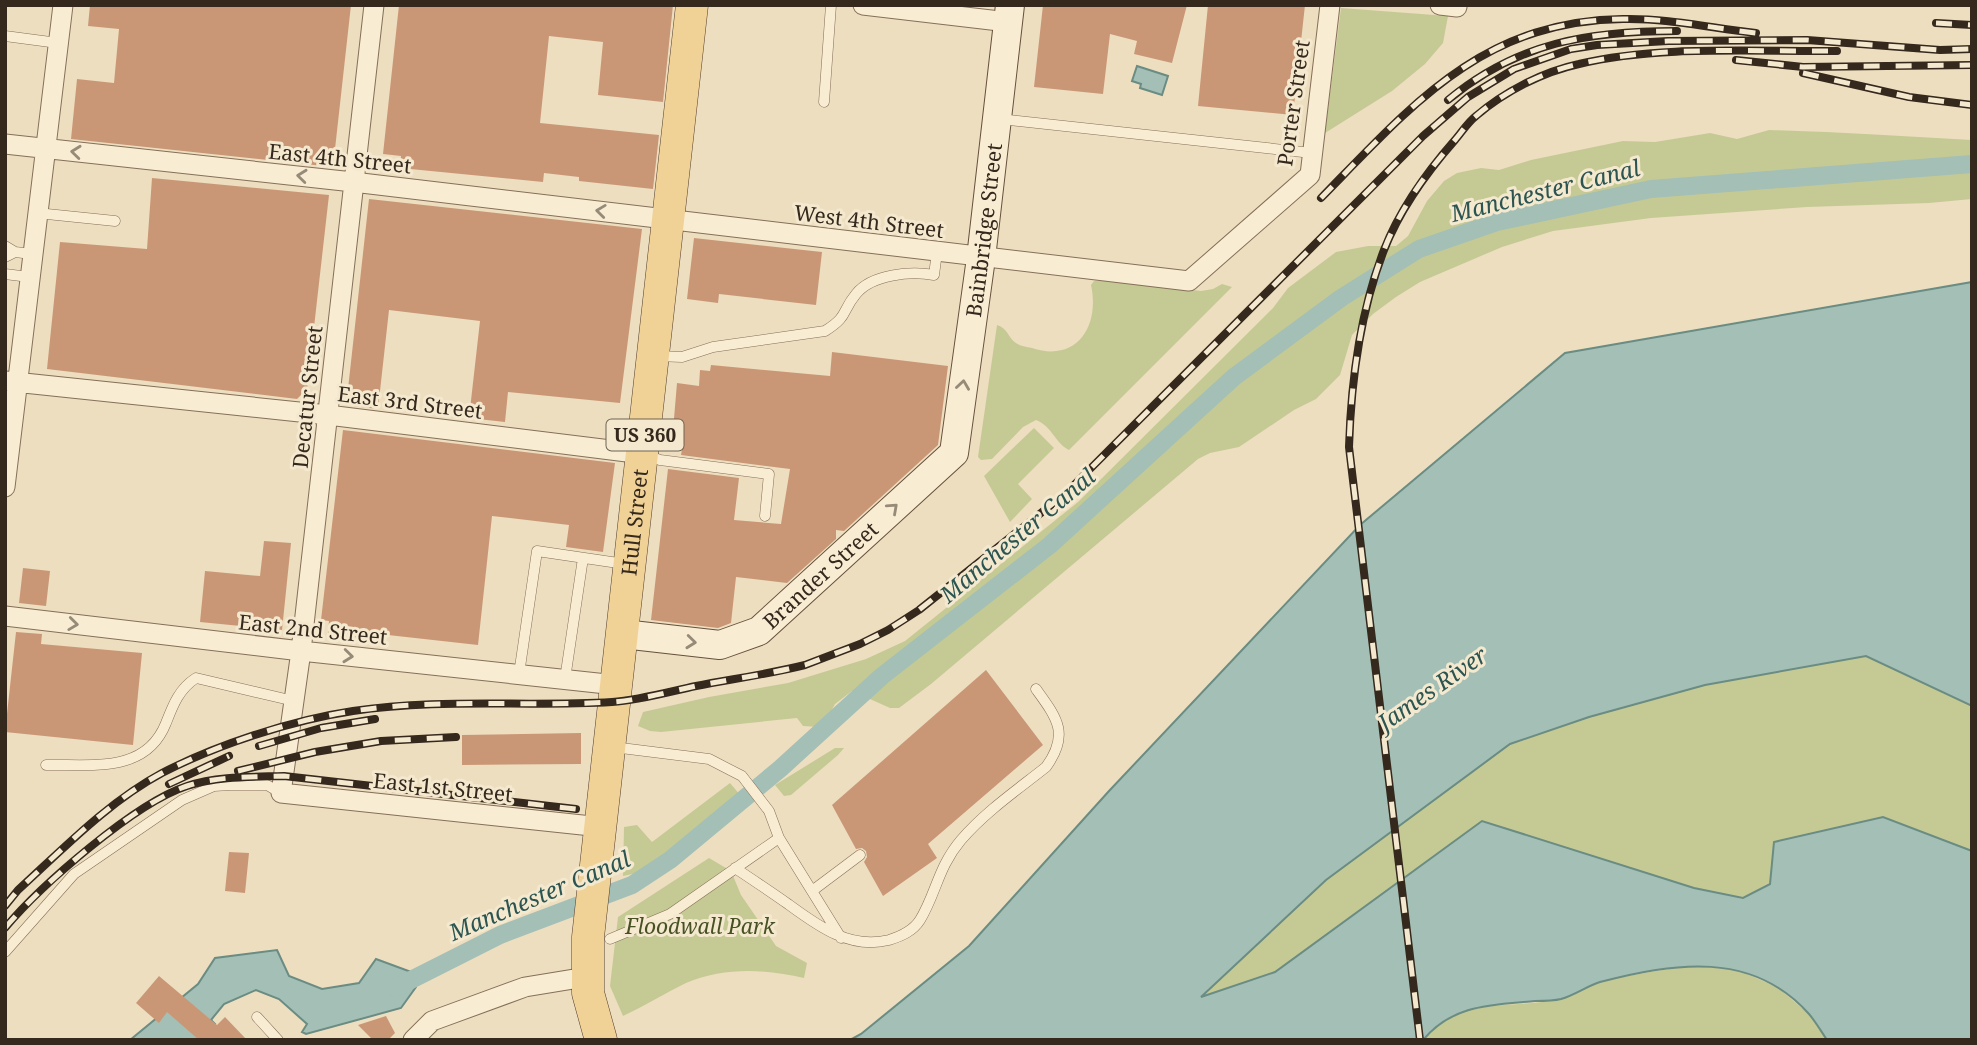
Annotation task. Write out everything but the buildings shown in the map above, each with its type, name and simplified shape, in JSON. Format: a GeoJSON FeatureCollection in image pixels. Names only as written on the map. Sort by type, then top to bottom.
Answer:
{"type":"FeatureCollection","features":[{"type":"Feature","properties":{"kind":"main road","name":"Hull Street"},"geometry":{"type":"LineString","coordinates":[[601,1040],[586,977],[599,938],[596,865],[692,5]]}},
{"type":"Feature","properties":{"kind":"street"},"geometry":{"type":"LineString","coordinates":[[5,487],[11,382],[29,277],[17,254],[37,214],[62,5]]}},
{"type":"Feature","properties":{"kind":"street","name":"Decatur Street"},"geometry":{"type":"LineString","coordinates":[[281,793],[301,651],[374,5]]}},
{"type":"Feature","properties":{"kind":"street"},"geometry":{"type":"LineString","coordinates":[[863,5],[1009,14]]}},
{"type":"Feature","properties":{"kind":"street","name":"Porter Street"},"geometry":{"type":"LineString","coordinates":[[1189,281],[1310,175],[1330,5]]}},
{"type":"Feature","properties":{"kind":"street","name":"Bainbridge Street"},"geometry":{"type":"LineString","coordinates":[[954,453],[981,258],[1009,14]]}},
{"type":"Feature","properties":{"kind":"street","name":"East 4th Street"},"geometry":{"type":"LineString","coordinates":[[5,144],[353,181],[669,220]]}},
{"type":"Feature","properties":{"kind":"street","name":"West 4th Street"},"geometry":{"type":"LineString","coordinates":[[669,220],[1189,281]]}},
{"type":"Feature","properties":{"kind":"street","name":"East 3rd Street"},"geometry":{"type":"LineString","coordinates":[[11,382],[328,415],[643,454]]}},
{"type":"Feature","properties":{"kind":"street","name":"Brander Street"},"geometry":{"type":"LineString","coordinates":[[623,634],[720,645],[759,631],[954,453]]}},
{"type":"Feature","properties":{"kind":"street","name":"East 2nd Street"},"geometry":{"type":"LineString","coordinates":[[5,616],[616,685]]}},
{"type":"Feature","properties":{"kind":"street","name":"East 1st Street"},"geometry":{"type":"LineString","coordinates":[[281,793],[601,827]]}},
{"type":"Feature","properties":{"kind":"street"},"geometry":{"type":"LineString","coordinates":[[412,1040],[432,1021],[525,987],[586,977]]}},
{"type":"Feature","properties":{"kind":"lane"},"geometry":{"type":"LineString","coordinates":[[824,102],[831,5]]}},
{"type":"Feature","properties":{"kind":"lane"},"geometry":{"type":"LineString","coordinates":[[5,36],[58,43]]}},
{"type":"Feature","properties":{"kind":"lane"},"geometry":{"type":"LineString","coordinates":[[997,118],[1312,153]]}},
{"type":"Feature","properties":{"kind":"lane"},"geometry":{"type":"LineString","coordinates":[[37,214],[115,221]]}},
{"type":"Feature","properties":{"kind":"lane"},"geometry":{"type":"LineString","coordinates":[[5,246],[17,254]]}},
{"type":"Feature","properties":{"kind":"lane"},"geometry":{"type":"LineString","coordinates":[[653,356],[682,357],[713,347],[825,331],[841,321],[856,293],[870,282],[915,272],[934,275],[937,252]]}},
{"type":"Feature","properties":{"kind":"lane"},"geometry":{"type":"LineString","coordinates":[[5,274],[29,277]]}},
{"type":"Feature","properties":{"kind":"lane"},"geometry":{"type":"LineString","coordinates":[[643,454],[660,460],[769,474],[765,516]]}},
{"type":"Feature","properties":{"kind":"lane"},"geometry":{"type":"LineString","coordinates":[[519,674],[537,551],[631,565]]}},
{"type":"Feature","properties":{"kind":"lane"},"geometry":{"type":"LineString","coordinates":[[565,679],[583,558]]}},
{"type":"Feature","properties":{"kind":"lane"},"geometry":{"type":"LineString","coordinates":[[46,765],[121,763],[137,757],[159,740],[173,705],[185,685],[195,678],[294,701]]}},
{"type":"Feature","properties":{"kind":"lane"},"geometry":{"type":"LineString","coordinates":[[735,869],[819,927],[841,937],[880,942],[911,931],[925,910],[945,861],[961,840],[1046,767],[1054,756],[1060,730],[1053,713],[1036,689]]}},
{"type":"Feature","properties":{"kind":"lane"},"geometry":{"type":"LineString","coordinates":[[609,747],[709,759],[742,776],[769,811],[779,838],[841,937]]}},
{"type":"Feature","properties":{"kind":"lane"},"geometry":{"type":"LineString","coordinates":[[5,952],[74,874],[183,800],[214,786],[267,785],[281,793]]}},
{"type":"Feature","properties":{"kind":"lane"},"geometry":{"type":"LineString","coordinates":[[599,938],[670,914],[779,838]]}},
{"type":"Feature","properties":{"kind":"lane"},"geometry":{"type":"LineString","coordinates":[[812,891],[860,855]]}},
{"type":"Feature","properties":{"kind":"lane"},"geometry":{"type":"LineString","coordinates":[[257,1017],[278,1040]]}},
{"type":"Feature","properties":{"kind":"green space"},"geometry":{"type":"Polygon","coordinates":[[[1341,8],[1448,16],[1443,43],[1425,64],[1392,91],[1325,133],[1341,8]]]}},
{"type":"Feature","properties":{"kind":"green space"},"geometry":{"type":"Polygon","coordinates":[[[1769,130],[1972,140],[1972,199],[1651,218],[1553,231],[1502,247],[1420,282],[1373,314],[1352,335],[1340,375],[1316,399],[1294,410],[1239,447],[1210,453],[1198,459],[899,708],[890,708],[852,691],[835,704],[819,727],[803,726],[797,718],[661,732],[638,726],[643,712],[788,683],[866,659],[905,641],[1078,502],[1273,308],[1288,288],[1336,252],[1368,246],[1396,246],[1408,236],[1427,201],[1444,181],[1457,173],[1481,168],[1499,170],[1531,160],[1623,141],[1655,142],[1710,133],[1737,139],[1769,130]]]}},
{"type":"Feature","properties":{"kind":"green space"},"geometry":{"type":"Polygon","coordinates":[[[1113,280],[1201,291],[1222,284],[1232,287],[1069,450],[1046,426],[1036,420],[1023,427],[992,459],[981,460],[978,457],[997,325],[1019,345],[1048,351],[1061,350],[1082,338],[1088,327],[1093,300],[1091,285],[1094,281],[1113,280]]]}},
{"type":"Feature","properties":{"kind":"green space"},"geometry":{"type":"Polygon","coordinates":[[[1034,428],[1054,448],[1018,484],[1032,499],[1010,522],[984,476],[1034,428]]]}},
{"type":"Feature","properties":{"kind":"green space"},"geometry":{"type":"Polygon","coordinates":[[[1866,655],[1972,706],[1972,851],[1883,817],[1743,898],[1694,888],[1482,821],[1275,972],[1200,998],[1326,880],[1509,744],[1589,717],[1705,685],[1866,655]]]}},
{"type":"Feature","properties":{"kind":"green space"},"geometry":{"type":"Polygon","coordinates":[[[835,748],[844,748],[791,795],[784,796],[775,785],[835,748]]]}},
{"type":"Feature","properties":{"kind":"green space"},"geometry":{"type":"Polygon","coordinates":[[[730,783],[741,796],[712,820],[687,835],[660,863],[647,871],[623,876],[624,827],[637,825],[652,842],[730,783]]]}},
{"type":"Feature","properties":{"kind":"green space","name":"Floodwall Park"},"geometry":{"type":"Polygon","coordinates":[[[709,858],[731,871],[741,895],[776,946],[807,963],[804,978],[760,971],[715,974],[686,983],[623,1016],[610,986],[618,917],[709,858]]]}},
{"type":"Feature","properties":{"kind":"green space"},"geometry":{"type":"Polygon","coordinates":[[[1696,965],[1731,967],[1777,987],[1808,1013],[1827,1040],[1423,1040],[1453,1016],[1470,1010],[1559,999],[1611,980],[1696,965]]]}},
{"type":"Feature","properties":{"kind":"water"},"geometry":{"type":"Polygon","coordinates":[[[1137,66],[1168,76],[1162,95],[1140,88],[1141,84],[1132,81],[1137,66]]]}},
{"type":"Feature","properties":{"kind":"water","name":"James River"},"geometry":{"type":"Polygon","coordinates":[[[1972,282],[1972,706],[1866,656],[1705,685],[1589,717],[1510,744],[1326,880],[1201,997],[1275,972],[1482,821],[1694,888],[1743,898],[1770,884],[1774,842],[1883,817],[1972,851],[1972,1040],[1827,1040],[1809,1014],[1787,993],[1763,979],[1711,967],[1684,967],[1600,982],[1558,1000],[1474,1009],[1447,1019],[1423,1040],[850,1040],[861,1034],[969,946],[1109,791],[1360,525],[1565,353],[1972,282]]]}},
{"type":"Feature","properties":{"kind":"water","name":"Manchester Canal"},"geometry":{"type":"Polygon","coordinates":[[[277,950],[289,976],[322,989],[359,983],[376,959],[414,973],[416,987],[401,1008],[306,1034],[302,1032],[307,1024],[279,999],[256,990],[224,1004],[211,1020],[215,1024],[200,1040],[130,1040],[198,984],[215,958],[277,950]]]}},
{"type":"Feature","properties":{"kind":"waterway","name":"Manchester Canal"},"geometry":{"type":"LineString","coordinates":[[395,988],[500,935],[632,885],[670,860],[781,768],[882,676],[1050,545],[1234,377],[1341,298],[1419,249],[1497,222],[1651,189],[1972,164]]}},
{"type":"Feature","properties":{"kind":"railway"},"geometry":{"type":"LineString","coordinates":[[1321,198],[1387,131],[1453,74],[1489,52],[1529,35],[1573,23],[1623,19],[1673,22],[1756,33]]}},
{"type":"Feature","properties":{"kind":"railway"},"geometry":{"type":"LineString","coordinates":[[1936,23],[1972,25]]}},
{"type":"Feature","properties":{"kind":"railway"},"geometry":{"type":"LineString","coordinates":[[1448,100],[1474,80],[1501,65],[1556,44],[1614,34],[1677,31]]}},
{"type":"Feature","properties":{"kind":"railway"},"geometry":{"type":"LineString","coordinates":[[5,906],[18,890],[69,843],[142,785],[183,763],[255,735],[329,715],[385,707],[633,700],[805,665],[888,630],[919,610],[1066,493],[1423,136],[1468,97],[1514,69],[1571,49],[1668,41],[1807,40],[1940,50],[1972,49]]}},
{"type":"Feature","properties":{"kind":"railway"},"geometry":{"type":"LineString","coordinates":[[1420,1040],[1349,447],[1358,347],[1384,250],[1415,192],[1468,124],[1499,99],[1524,84],[1579,64],[1641,54],[1837,51]]}},
{"type":"Feature","properties":{"kind":"railway"},"geometry":{"type":"LineString","coordinates":[[1736,60],[1803,67],[1972,65]]}},
{"type":"Feature","properties":{"kind":"railway"},"geometry":{"type":"LineString","coordinates":[[1803,73],[1909,97],[1972,105]]}},
{"type":"Feature","properties":{"kind":"railway"},"geometry":{"type":"LineString","coordinates":[[259,746],[321,728],[375,719]]}},
{"type":"Feature","properties":{"kind":"railway"},"geometry":{"type":"LineString","coordinates":[[238,771],[315,752],[381,741],[456,737]]}},
{"type":"Feature","properties":{"kind":"railway"},"geometry":{"type":"LineString","coordinates":[[169,784],[229,756]]}},
{"type":"Feature","properties":{"kind":"railway"},"geometry":{"type":"LineString","coordinates":[[5,928],[41,890],[116,827],[166,795],[210,780],[284,776],[576,809]]}}]}
